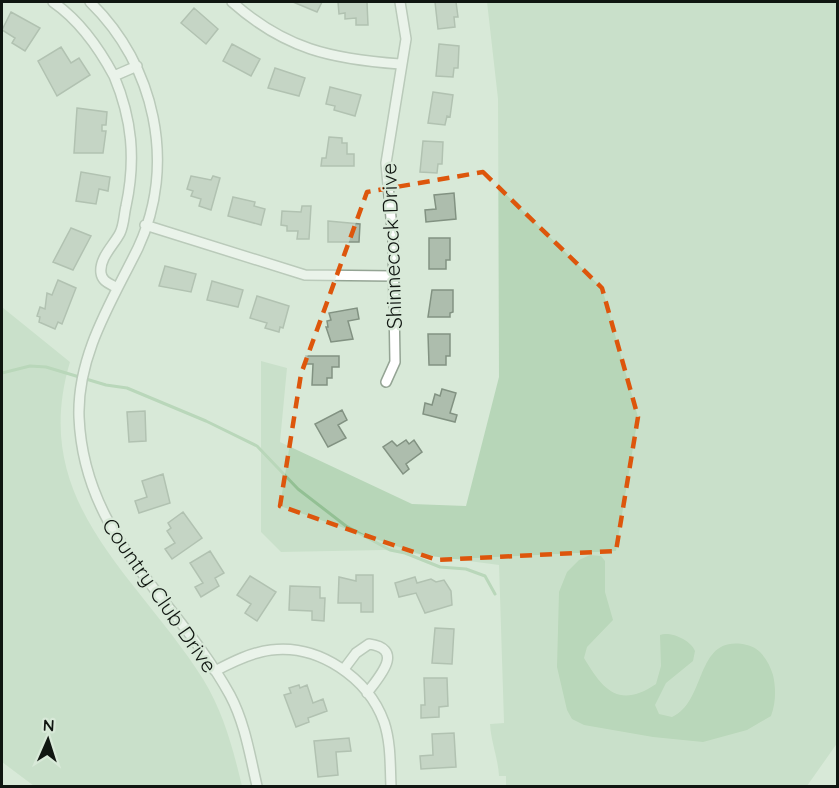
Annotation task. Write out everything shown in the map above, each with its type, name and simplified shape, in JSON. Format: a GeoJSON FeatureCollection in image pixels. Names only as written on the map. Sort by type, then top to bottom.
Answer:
{"type":"FeatureCollection","features":[{"type":"Feature","properties":{"kind":"street"},"geometry":{"type":"LineString","coordinates":[[53,2],[65,10],[98,47],[126,104],[132,156],[131,180],[121,231],[106,255],[101,275],[105,282],[117,288]]}},
{"type":"Feature","properties":{"kind":"street","name":"Country Club Drive"},"geometry":{"type":"LineString","coordinates":[[90,2],[120,35],[137,66],[149,96],[158,150],[154,192],[146,225],[94,336],[81,388],[79,415],[87,472],[106,522],[215,671],[231,698],[243,730],[257,786]]}},
{"type":"Feature","properties":{"kind":"street"},"geometry":{"type":"LineString","coordinates":[[232,2],[258,24],[300,47],[361,61],[400,64]]}},
{"type":"Feature","properties":{"kind":"street","name":"Shinnecock Drive"},"geometry":{"type":"LineString","coordinates":[[386,382],[395,362],[394,276],[387,163],[400,83],[400,64],[406,39],[400,2]]}},
{"type":"Feature","properties":{"kind":"street"},"geometry":{"type":"LineString","coordinates":[[114,76],[137,66]]}},
{"type":"Feature","properties":{"kind":"street"},"geometry":{"type":"LineString","coordinates":[[146,225],[305,275],[394,276]]}},
{"type":"Feature","properties":{"kind":"street"},"geometry":{"type":"LineString","coordinates":[[344,669],[356,653],[369,644],[378,645],[386,653],[389,660],[386,669],[367,693]]}},
{"type":"Feature","properties":{"kind":"street"},"geometry":{"type":"LineString","coordinates":[[215,671],[270,650],[308,653],[344,669],[377,707],[387,734],[392,786]]}},
{"type":"Feature","properties":{"kind":"highlighted area"},"geometry":{"type":"Polygon","coordinates":[[[483,172],[602,288],[638,417],[616,551],[437,560],[280,506],[301,374],[367,192],[483,172]]]}},
{"type":"Feature","properties":{"kind":"shaded area"},"geometry":{"type":"Polygon","coordinates":[[[487,2],[837,2],[838,742],[807,786],[506,786],[506,776],[499,776],[490,724],[504,723],[499,565],[385,550],[281,552],[261,532],[261,361],[287,368],[280,442],[412,504],[466,506],[499,377],[498,99],[487,2]]]}},
{"type":"Feature","properties":{"kind":"shaded area"},"geometry":{"type":"Polygon","coordinates":[[[2,307],[70,362],[61,412],[64,456],[76,497],[96,534],[121,570],[177,641],[203,679],[222,718],[242,786],[34,786],[2,762],[2,307]]]}},
{"type":"Feature","properties":{"kind":"shaded area"},"geometry":{"type":"Polygon","coordinates":[[[590,555],[601,556],[605,561],[605,592],[613,620],[587,647],[584,658],[605,687],[622,695],[632,695],[656,684],[661,666],[660,635],[669,634],[680,637],[693,647],[695,651],[693,661],[666,683],[655,705],[659,714],[672,717],[683,709],[709,658],[718,649],[730,644],[747,645],[764,656],[773,675],[775,696],[771,716],[747,730],[703,742],[653,737],[584,725],[572,719],[567,710],[557,667],[559,592],[567,572],[579,560],[590,555]]]}},
{"type":"Feature","properties":{"kind":"building"},"geometry":{"type":"Polygon","coordinates":[[[293,2],[322,2],[317,12],[293,2]]]}},
{"type":"Feature","properties":{"kind":"building"},"geometry":{"type":"Polygon","coordinates":[[[338,2],[367,2],[368,25],[356,25],[356,18],[345,19],[345,13],[339,14],[338,2]]]}},
{"type":"Feature","properties":{"kind":"building"},"geometry":{"type":"Polygon","coordinates":[[[435,2],[456,2],[458,17],[454,17],[455,27],[438,29],[435,2]]]}},
{"type":"Feature","properties":{"kind":"building"},"geometry":{"type":"Polygon","coordinates":[[[194,8],[218,29],[206,44],[181,23],[194,8]]]}},
{"type":"Feature","properties":{"kind":"building"},"geometry":{"type":"Polygon","coordinates":[[[11,12],[40,28],[25,51],[12,43],[15,38],[2,30],[11,12]]]}},
{"type":"Feature","properties":{"kind":"building"},"geometry":{"type":"Polygon","coordinates":[[[232,44],[260,59],[251,76],[223,61],[232,44]]]}},
{"type":"Feature","properties":{"kind":"building"},"geometry":{"type":"Polygon","coordinates":[[[439,44],[459,46],[458,68],[454,68],[453,77],[436,76],[439,44]]]}},
{"type":"Feature","properties":{"kind":"building"},"geometry":{"type":"Polygon","coordinates":[[[61,47],[71,63],[79,58],[90,75],[57,96],[38,61],[61,47]]]}},
{"type":"Feature","properties":{"kind":"building"},"geometry":{"type":"Polygon","coordinates":[[[275,68],[305,78],[299,96],[268,88],[275,68]]]}},
{"type":"Feature","properties":{"kind":"building"},"geometry":{"type":"Polygon","coordinates":[[[330,87],[361,95],[355,116],[334,110],[335,106],[326,104],[330,87]]]}},
{"type":"Feature","properties":{"kind":"building"},"geometry":{"type":"Polygon","coordinates":[[[433,92],[453,95],[450,117],[447,116],[445,125],[428,123],[433,92]]]}},
{"type":"Feature","properties":{"kind":"building"},"geometry":{"type":"Polygon","coordinates":[[[77,108],[107,112],[106,125],[102,125],[102,131],[106,131],[103,153],[74,153],[77,108]]]}},
{"type":"Feature","properties":{"kind":"building"},"geometry":{"type":"Polygon","coordinates":[[[329,137],[342,138],[342,143],[347,143],[347,154],[354,154],[354,166],[321,166],[322,158],[326,158],[329,137]]]}},
{"type":"Feature","properties":{"kind":"building"},"geometry":{"type":"Polygon","coordinates":[[[423,141],[443,142],[442,164],[438,164],[437,173],[420,172],[423,141]]]}},
{"type":"Feature","properties":{"kind":"building"},"geometry":{"type":"Polygon","coordinates":[[[81,172],[110,177],[108,191],[99,189],[96,204],[76,201],[81,172]]]}},
{"type":"Feature","properties":{"kind":"building"},"geometry":{"type":"Polygon","coordinates":[[[191,176],[211,180],[213,176],[220,178],[211,210],[199,206],[201,199],[191,196],[193,191],[187,189],[191,176]]]}},
{"type":"Feature","properties":{"kind":"building"},"geometry":{"type":"Polygon","coordinates":[[[454,193],[456,219],[426,222],[425,210],[436,209],[434,195],[454,193]]]}},
{"type":"Feature","properties":{"kind":"building"},"geometry":{"type":"Polygon","coordinates":[[[233,197],[255,202],[254,206],[265,209],[261,225],[228,216],[233,197]]]}},
{"type":"Feature","properties":{"kind":"building"},"geometry":{"type":"Polygon","coordinates":[[[302,206],[311,206],[309,239],[297,239],[298,231],[287,231],[287,226],[281,225],[282,211],[301,212],[302,206]]]}},
{"type":"Feature","properties":{"kind":"building"},"geometry":{"type":"Polygon","coordinates":[[[328,221],[360,224],[359,242],[328,242],[328,221]]]}},
{"type":"Feature","properties":{"kind":"building"},"geometry":{"type":"Polygon","coordinates":[[[71,228],[91,236],[73,270],[53,262],[71,228]]]}},
{"type":"Feature","properties":{"kind":"building"},"geometry":{"type":"Polygon","coordinates":[[[429,238],[450,238],[450,260],[446,260],[446,269],[429,269],[429,238]]]}},
{"type":"Feature","properties":{"kind":"building"},"geometry":{"type":"Polygon","coordinates":[[[165,266],[196,274],[191,292],[159,286],[165,266]]]}},
{"type":"Feature","properties":{"kind":"building"},"geometry":{"type":"Polygon","coordinates":[[[58,280],[76,288],[62,324],[58,322],[55,329],[39,322],[40,317],[37,316],[40,307],[45,309],[47,293],[52,295],[58,280]]]}},
{"type":"Feature","properties":{"kind":"building"},"geometry":{"type":"Polygon","coordinates":[[[212,281],[243,290],[238,307],[207,300],[212,281]]]}},
{"type":"Feature","properties":{"kind":"building"},"geometry":{"type":"Polygon","coordinates":[[[432,290],[453,290],[453,312],[450,313],[450,317],[428,317],[432,290]]]}},
{"type":"Feature","properties":{"kind":"building"},"geometry":{"type":"Polygon","coordinates":[[[257,296],[289,306],[283,328],[280,327],[279,332],[265,328],[267,323],[250,318],[257,296]]]}},
{"type":"Feature","properties":{"kind":"building"},"geometry":{"type":"Polygon","coordinates":[[[357,308],[359,319],[348,321],[353,339],[331,342],[326,327],[328,327],[327,321],[331,320],[329,313],[357,308]]]}},
{"type":"Feature","properties":{"kind":"building"},"geometry":{"type":"Polygon","coordinates":[[[428,334],[450,334],[450,356],[446,356],[446,365],[429,365],[428,334]]]}},
{"type":"Feature","properties":{"kind":"building"},"geometry":{"type":"Polygon","coordinates":[[[306,356],[339,356],[339,367],[332,367],[332,378],[327,378],[327,385],[312,385],[313,364],[306,364],[306,356]]]}},
{"type":"Feature","properties":{"kind":"building"},"geometry":{"type":"Polygon","coordinates":[[[442,389],[456,393],[450,413],[457,415],[455,422],[423,414],[425,403],[432,405],[435,394],[440,396],[442,389]]]}},
{"type":"Feature","properties":{"kind":"building"},"geometry":{"type":"Polygon","coordinates":[[[342,410],[347,420],[338,425],[346,438],[328,447],[315,424],[342,410]]]}},
{"type":"Feature","properties":{"kind":"building"},"geometry":{"type":"Polygon","coordinates":[[[145,411],[146,441],[129,442],[127,412],[145,411]]]}},
{"type":"Feature","properties":{"kind":"building"},"geometry":{"type":"Polygon","coordinates":[[[406,440],[409,444],[414,440],[422,452],[406,464],[409,469],[403,474],[383,447],[392,441],[397,446],[406,440]]]}},
{"type":"Feature","properties":{"kind":"building"},"geometry":{"type":"Polygon","coordinates":[[[163,474],[170,503],[139,513],[135,501],[147,497],[142,481],[163,474]]]}},
{"type":"Feature","properties":{"kind":"building"},"geometry":{"type":"Polygon","coordinates":[[[183,512],[202,538],[172,559],[165,549],[175,543],[167,531],[171,528],[168,523],[183,512]]]}},
{"type":"Feature","properties":{"kind":"building"},"geometry":{"type":"Polygon","coordinates":[[[210,551],[224,573],[215,578],[219,586],[201,597],[195,587],[203,583],[190,563],[210,551]]]}},
{"type":"Feature","properties":{"kind":"building"},"geometry":{"type":"Polygon","coordinates":[[[356,575],[373,575],[373,612],[361,612],[361,603],[338,603],[339,577],[356,581],[356,575]]]}},
{"type":"Feature","properties":{"kind":"building"},"geometry":{"type":"Polygon","coordinates":[[[250,576],[276,592],[257,621],[245,613],[251,604],[237,595],[250,576]]]}},
{"type":"Feature","properties":{"kind":"building"},"geometry":{"type":"Polygon","coordinates":[[[415,577],[417,583],[431,579],[436,582],[444,580],[451,591],[452,605],[425,613],[416,593],[399,597],[395,583],[415,577]]]}},
{"type":"Feature","properties":{"kind":"building"},"geometry":{"type":"Polygon","coordinates":[[[290,586],[320,587],[320,598],[325,598],[324,621],[312,620],[312,611],[289,610],[290,586]]]}},
{"type":"Feature","properties":{"kind":"building"},"geometry":{"type":"Polygon","coordinates":[[[435,628],[454,629],[452,664],[432,663],[435,628]]]}},
{"type":"Feature","properties":{"kind":"building"},"geometry":{"type":"Polygon","coordinates":[[[424,678],[447,678],[448,706],[439,707],[439,717],[421,718],[421,705],[425,705],[424,678]]]}},
{"type":"Feature","properties":{"kind":"building"},"geometry":{"type":"Polygon","coordinates":[[[299,685],[300,688],[307,685],[313,703],[323,699],[327,711],[308,718],[309,722],[296,727],[284,695],[291,693],[289,688],[299,685]]]}},
{"type":"Feature","properties":{"kind":"building"},"geometry":{"type":"Polygon","coordinates":[[[454,733],[456,767],[421,769],[420,756],[433,755],[432,734],[454,733]]]}},
{"type":"Feature","properties":{"kind":"building"},"geometry":{"type":"Polygon","coordinates":[[[349,738],[351,751],[336,752],[338,775],[318,777],[314,741],[349,738]]]}},
{"type":"Feature","properties":{"kind":"waterway"},"geometry":{"type":"LineString","coordinates":[[2,373],[30,366],[46,367],[106,385],[127,388],[206,421],[257,446],[298,489],[346,526],[390,550],[405,553],[440,567],[466,569],[485,576],[495,594]]}}]}
